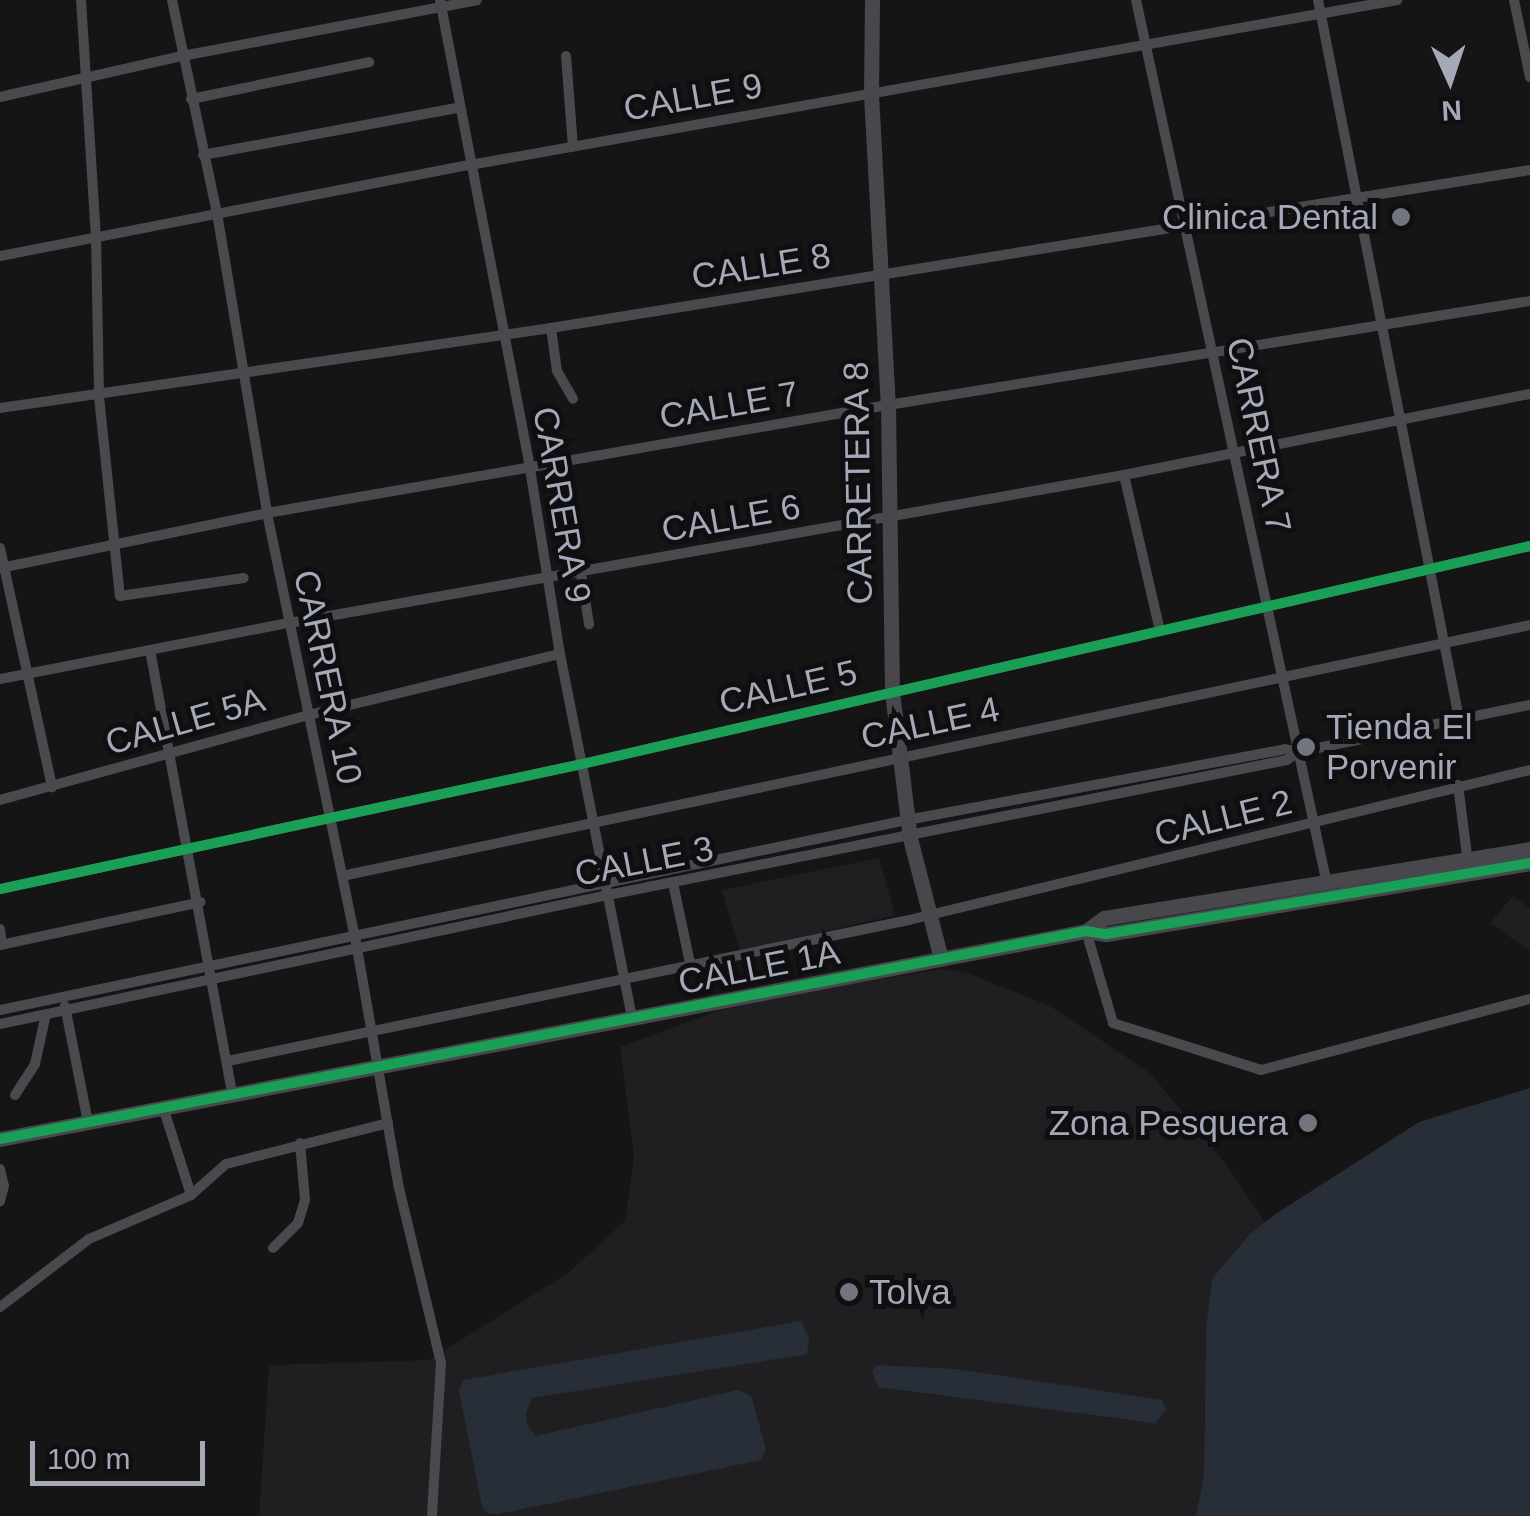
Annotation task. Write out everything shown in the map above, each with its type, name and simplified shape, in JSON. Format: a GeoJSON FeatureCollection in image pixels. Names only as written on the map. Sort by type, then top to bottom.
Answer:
{"type":"FeatureCollection","features":[{"type":"Feature","properties":{"kind":"street"},"geometry":{"type":"LineString","coordinates":[[81,0],[96,237],[99,397],[111,546],[122,598],[244,578]]}},
{"type":"Feature","properties":{"kind":"street","name":"CARRERA 10"},"geometry":{"type":"LineString","coordinates":[[172,0],[247,374],[267,514],[357,948],[388,1123],[440,1362],[432,1516]]}},
{"type":"Feature","properties":{"kind":"street"},"geometry":{"type":"LineString","coordinates":[[0,98],[182,56],[441,3],[477,0]]}},
{"type":"Feature","properties":{"kind":"street","name":"CARRETERA 8"},"geometry":{"type":"LineString","coordinates":[[872,0],[870,94],[888,405],[892,692],[906,820],[941,959]]}},
{"type":"Feature","properties":{"kind":"street","name":"CARRERA 7"},"geometry":{"type":"LineString","coordinates":[[1136,0],[1327,890]]}},
{"type":"Feature","properties":{"kind":"street","name":"CALLE 9"},"geometry":{"type":"LineString","coordinates":[[0,256],[573,147],[1145,48],[1319,6],[1396,0]]}},
{"type":"Feature","properties":{"kind":"street"},"geometry":{"type":"LineString","coordinates":[[1514,0],[1530,77]]}},
{"type":"Feature","properties":{"kind":"street","name":"CARRERA 9"},"geometry":{"type":"LineString","coordinates":[[441,3],[530,469],[560,654],[632,1020]]}},
{"type":"Feature","properties":{"kind":"street"},"geometry":{"type":"LineString","coordinates":[[1319,6],[1378,325],[1460,719]]}},
{"type":"Feature","properties":{"kind":"street"},"geometry":{"type":"LineString","coordinates":[[566,56],[573,147]]}},
{"type":"Feature","properties":{"kind":"street"},"geometry":{"type":"LineString","coordinates":[[191,100],[368,62]]}},
{"type":"Feature","properties":{"kind":"street"},"geometry":{"type":"LineString","coordinates":[[204,155],[458,108]]}},
{"type":"Feature","properties":{"kind":"street","name":"CALLE 8"},"geometry":{"type":"LineString","coordinates":[[0,408],[99,397],[551,328],[1530,170]]}},
{"type":"Feature","properties":{"kind":"street","name":"CALLE 7"},"geometry":{"type":"LineString","coordinates":[[3,567],[267,514],[888,405],[1530,301]]}},
{"type":"Feature","properties":{"kind":"street"},"geometry":{"type":"LineString","coordinates":[[551,328],[557,371],[572,398]]}},
{"type":"Feature","properties":{"kind":"street","name":"CALLE 6"},"geometry":{"type":"LineString","coordinates":[[0,680],[289,623],[1124,475],[1530,394]]}},
{"type":"Feature","properties":{"kind":"street"},"geometry":{"type":"LineString","coordinates":[[1124,475],[1160,631]]}},
{"type":"Feature","properties":{"kind":"street","name":"CALLE 5"},"geometry":{"type":"LineString","coordinates":[[0,889],[582,764],[1530,546]]}},
{"type":"Feature","properties":{"kind":"street"},"geometry":{"type":"LineString","coordinates":[[0,548],[52,787]]}},
{"type":"Feature","properties":{"kind":"street"},"geometry":{"type":"LineString","coordinates":[[581,574],[588,624]]}},
{"type":"Feature","properties":{"kind":"street","name":"CALLE 4"},"geometry":{"type":"LineString","coordinates":[[342,876],[1530,624]]}},
{"type":"Feature","properties":{"kind":"street"},"geometry":{"type":"LineString","coordinates":[[150,650],[190,848],[232,1092]]}},
{"type":"Feature","properties":{"kind":"street","name":"CALLE 5A"},"geometry":{"type":"LineString","coordinates":[[0,800],[309,715],[560,654]]}},
{"type":"Feature","properties":{"kind":"street","name":"CALLE 3"},"geometry":{"type":"LineString","coordinates":[[0,1024],[66,1013],[354,936],[605,881],[906,820],[1284,749],[1298,752],[1530,705]]}},
{"type":"Feature","properties":{"kind":"street","name":"CALLE 3"},"geometry":{"type":"LineString","coordinates":[[0,1010],[357,948],[1287,760],[1298,752]]}},
{"type":"Feature","properties":{"kind":"street","name":"CALLE 2"},"geometry":{"type":"LineString","coordinates":[[228,1061],[692,968],[1530,770]]}},
{"type":"Feature","properties":{"kind":"street"},"geometry":{"type":"LineString","coordinates":[[1458,784],[1469,866]]}},
{"type":"Feature","properties":{"kind":"street","name":"CALLE 1A"},"geometry":{"type":"LineString","coordinates":[[0,1140],[232,1092],[632,1020],[1086,931],[1104,918],[1327,890],[1469,866],[1530,849]]}},
{"type":"Feature","properties":{"kind":"street","name":"CALLE 1A"},"geometry":{"type":"LineString","coordinates":[[1469,866],[1530,863]]}},
{"type":"Feature","properties":{"kind":"street"},"geometry":{"type":"LineString","coordinates":[[674,883],[692,968]]}},
{"type":"Feature","properties":{"kind":"street"},"geometry":{"type":"LineString","coordinates":[[0,929],[1,945],[200,902]]}},
{"type":"Feature","properties":{"kind":"street"},"geometry":{"type":"LineString","coordinates":[[1086,931],[1114,1023],[1261,1070],[1530,999]]}},
{"type":"Feature","properties":{"kind":"street"},"geometry":{"type":"LineString","coordinates":[[64,1000],[88,1122]]}},
{"type":"Feature","properties":{"kind":"street"},"geometry":{"type":"LineString","coordinates":[[16,1095],[35,1064],[47,1016],[45,1003]]}},
{"type":"Feature","properties":{"kind":"street"},"geometry":{"type":"LineString","coordinates":[[163,1107],[191,1195]]}},
{"type":"Feature","properties":{"kind":"street"},"geometry":{"type":"LineString","coordinates":[[0,1307],[89,1239],[191,1195],[226,1164],[388,1123]]}},
{"type":"Feature","properties":{"kind":"street"},"geometry":{"type":"LineString","coordinates":[[273,1248],[298,1223],[305,1200],[300,1143]]}},
{"type":"Feature","properties":{"kind":"street"},"geometry":{"type":"LineString","coordinates":[[0,1169],[4,1186],[0,1201]]}},
{"type":"Feature","properties":{"kind":"shaded area"},"geometry":{"type":"Polygon","coordinates":[[[879,858],[895,915],[740,952],[722,890],[879,858]]]}},
{"type":"Feature","properties":{"kind":"shaded area"},"geometry":{"type":"Polygon","coordinates":[[[1513,896],[1530,908],[1530,951],[1490,923],[1513,896]]]}},
{"type":"Feature","properties":{"kind":"shaded area"},"geometry":{"type":"Polygon","coordinates":[[[943,969],[967,973],[1050,1006],[1150,1073],[1225,1163],[1265,1222],[1212,1279],[1206,1327],[1204,1474],[1196,1516],[259,1516],[269,1365],[429,1360],[568,1273],[625,1221],[634,1158],[620,1047],[718,1011],[796,993],[943,969]]]}},
{"type":"Feature","properties":{"kind":"shaded area"},"geometry":{"type":"Polygon","coordinates":[[[1530,1088],[1530,1516],[1196,1516],[1204,1474],[1206,1327],[1212,1279],[1250,1234],[1274,1215],[1419,1122],[1530,1088]]]}},
{"type":"Feature","properties":{"kind":"shaded area"},"geometry":{"type":"Polygon","coordinates":[[[801,1321],[809,1338],[807,1354],[532,1398],[526,1413],[528,1427],[536,1436],[738,1390],[751,1396],[766,1449],[761,1460],[498,1514],[488,1514],[482,1507],[459,1390],[464,1380],[801,1321]]]}},
{"type":"Feature","properties":{"kind":"shaded area"},"geometry":{"type":"Polygon","coordinates":[[[876,1365],[956,1369],[1162,1400],[1166,1410],[1155,1423],[878,1387],[872,1372],[876,1365]]]}},
{"type":"Feature","properties":{"kind":"cycle path"},"geometry":{"type":"LineString","coordinates":[[0,889],[582,764],[1530,546]]}},
{"type":"Feature","properties":{"kind":"cycle path"},"geometry":{"type":"LineString","coordinates":[[0,1139],[1086,931],[1106,934],[1530,863]]}},
{"type":"Feature","properties":{"kind":"place","name":"Clinica Dental"},"geometry":{"type":"Point","coordinates":[1401,217]}},
{"type":"Feature","properties":{"kind":"place","name":"Tienda El Porvenir"},"geometry":{"type":"Point","coordinates":[1306,747]}},
{"type":"Feature","properties":{"kind":"place","name":"Zona Pesquera"},"geometry":{"type":"Point","coordinates":[1308,1123]}},
{"type":"Feature","properties":{"kind":"place","name":"Tolva"},"geometry":{"type":"Point","coordinates":[849,1292]}}]}
